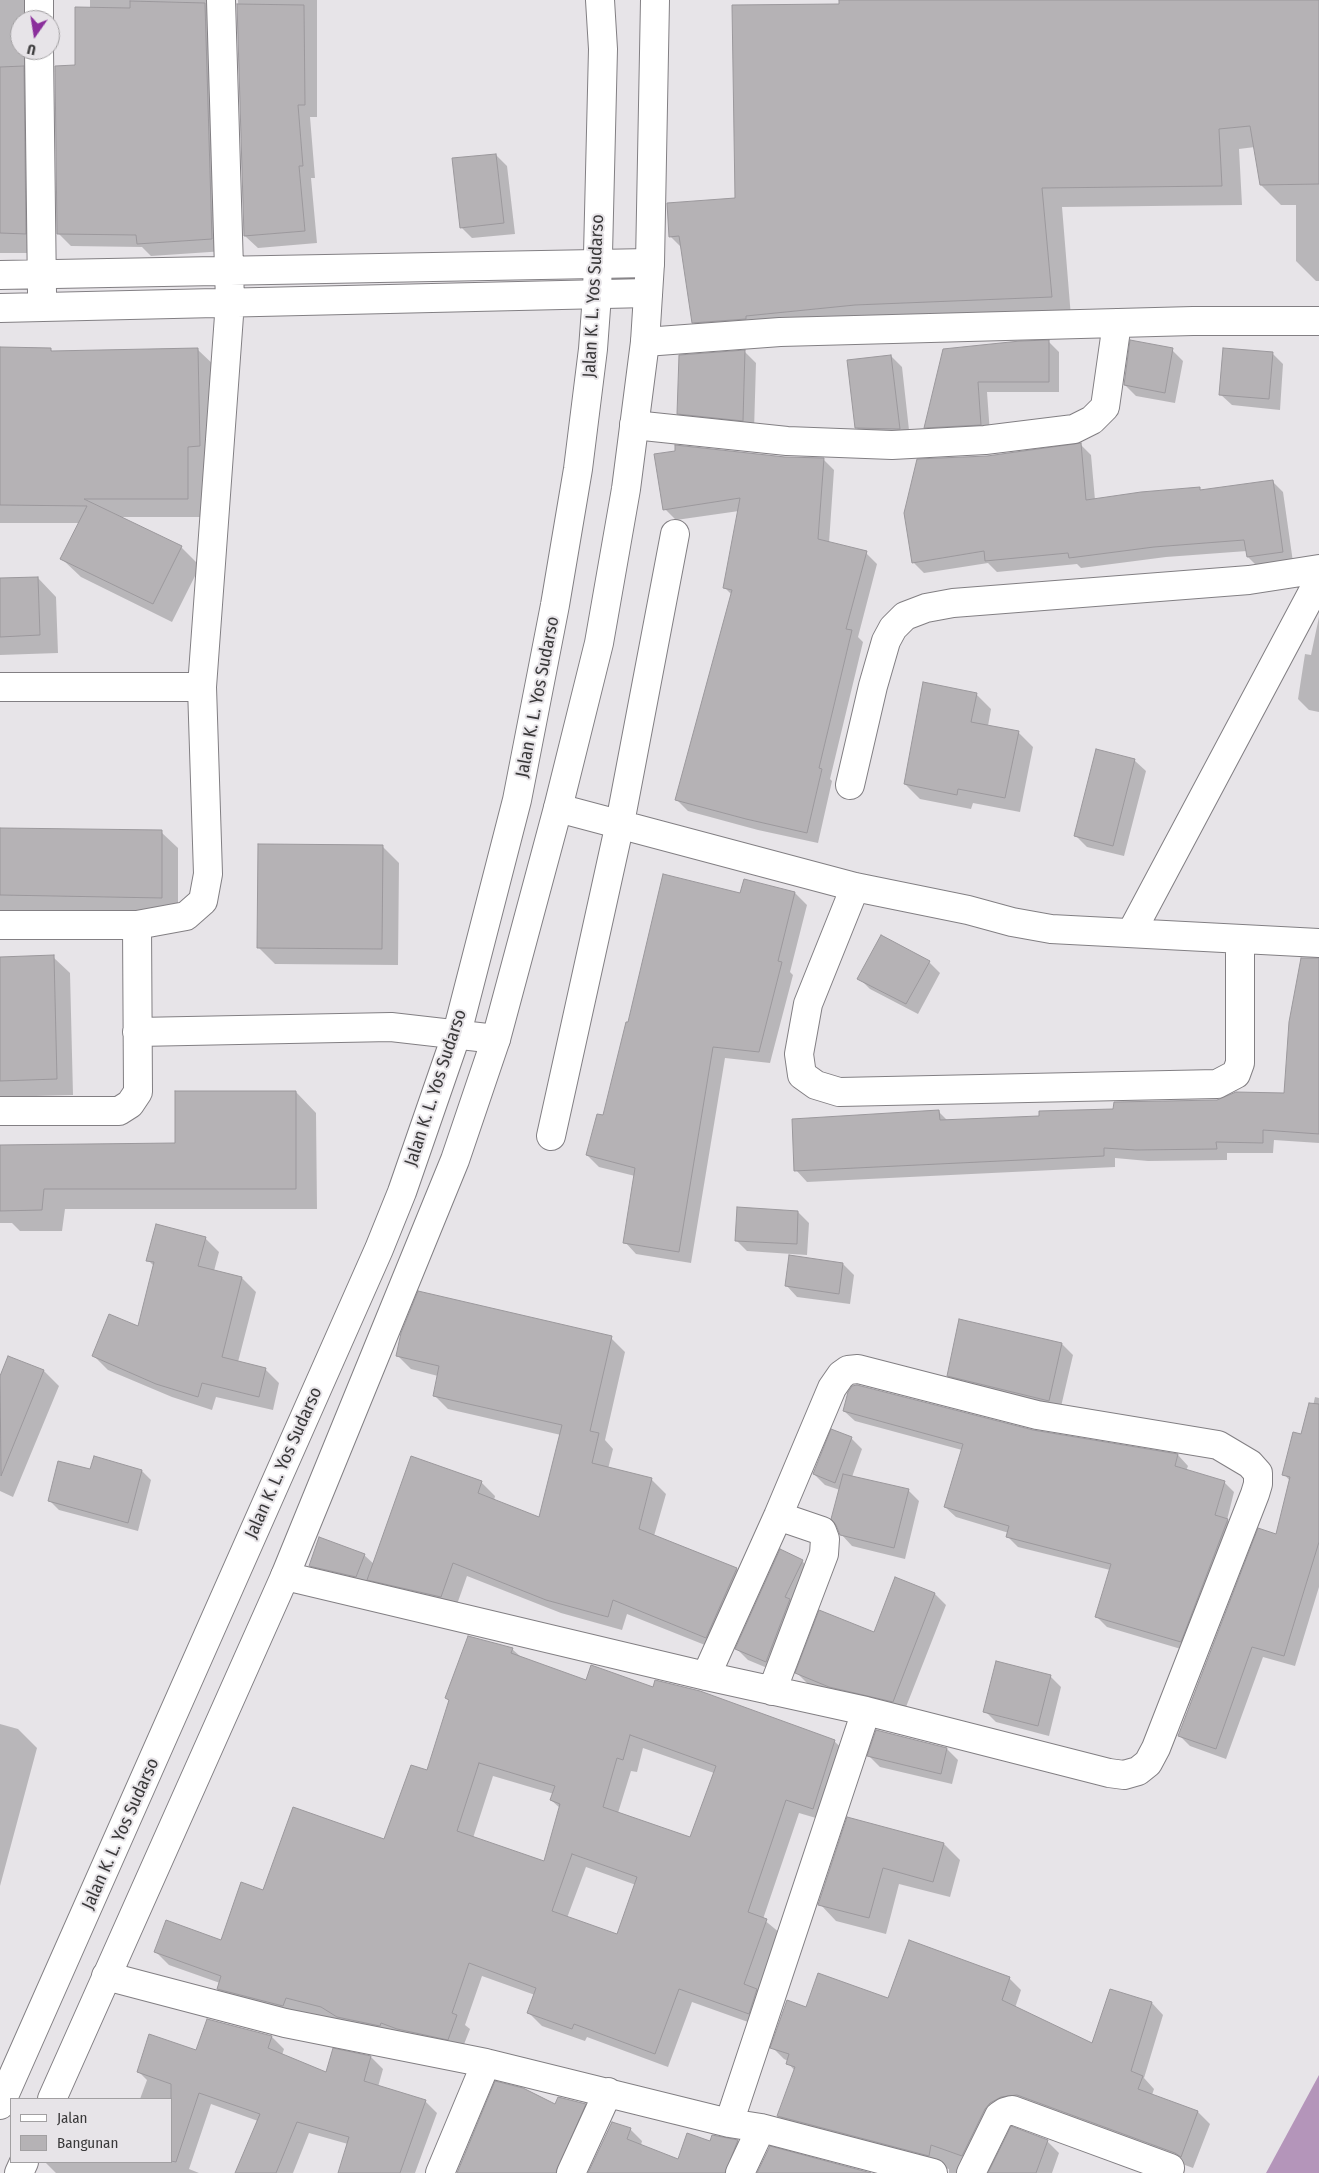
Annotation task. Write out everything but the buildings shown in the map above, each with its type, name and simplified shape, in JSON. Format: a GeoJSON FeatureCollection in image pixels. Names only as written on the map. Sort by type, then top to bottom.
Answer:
{"type":"FeatureCollection","features":[{"type":"Feature","properties":{"kind":"main road"},"geometry":{"type":"LineString","coordinates":[[0,925],[137,925],[186,916],[203,901],[208,874],[202,687],[230,302],[221,0]]}},
{"type":"Feature","properties":{"kind":"main road","name":"Jalan K. L. Yos Sudarso"},"geometry":{"type":"LineString","coordinates":[[0,2104],[379,1249],[402,1192],[456,1033],[517,800],[541,683],[578,469],[594,349],[602,48],[600,0]]}},
{"type":"Feature","properties":{"kind":"main road"},"geometry":{"type":"LineString","coordinates":[[52,2098],[284,1576],[451,1170],[496,1039],[558,808],[650,427],[645,342],[650,263],[655,0]]}},
{"type":"Feature","properties":{"kind":"main road"},"geometry":{"type":"LineString","coordinates":[[39,60],[42,307]]}},
{"type":"Feature","properties":{"kind":"main road"},"geometry":{"type":"LineString","coordinates":[[0,275],[650,263]]}},
{"type":"Feature","properties":{"kind":"main road"},"geometry":{"type":"LineString","coordinates":[[0,308],[648,293]]}},
{"type":"Feature","properties":{"kind":"main road"},"geometry":{"type":"LineString","coordinates":[[645,342],[780,332],[1117,322],[1319,321]]}},
{"type":"Feature","properties":{"kind":"main road"},"geometry":{"type":"LineString","coordinates":[[650,427],[787,441],[892,445],[985,440],[1074,429],[1092,420],[1105,406],[1117,322]]}},
{"type":"Feature","properties":{"kind":"main road"},"geometry":{"type":"LineString","coordinates":[[551,1136],[620,823],[675,534]]}},
{"type":"Feature","properties":{"kind":"main road"},"geometry":{"type":"LineString","coordinates":[[850,785],[873,686],[886,641],[893,628],[905,616],[926,608],[953,603],[1249,580],[1319,570]]}},
{"type":"Feature","properties":{"kind":"main road"},"geometry":{"type":"LineString","coordinates":[[1131,933],[1319,580]]}},
{"type":"Feature","properties":{"kind":"main road"},"geometry":{"type":"LineString","coordinates":[[0,687],[202,687]]}},
{"type":"Feature","properties":{"kind":"main road"},"geometry":{"type":"LineString","coordinates":[[558,808],[855,887],[1051,929],[1319,943]]}},
{"type":"Feature","properties":{"kind":"main road"},"geometry":{"type":"LineString","coordinates":[[855,887],[808,1004],[799,1054],[802,1075],[816,1085],[839,1092],[1217,1084],[1236,1074],[1240,1063],[1240,939]]}},
{"type":"Feature","properties":{"kind":"main road"},"geometry":{"type":"LineString","coordinates":[[0,1111],[119,1111],[130,1104],[138,1092],[137,925]]}},
{"type":"Feature","properties":{"kind":"main road"},"geometry":{"type":"LineString","coordinates":[[137,1032],[392,1028],[456,1033],[496,1039]]}},
{"type":"Feature","properties":{"kind":"main road"},"geometry":{"type":"LineString","coordinates":[[284,1576],[706,1676],[866,1711],[1109,1774],[1124,1775],[1138,1771],[1148,1763],[1156,1748],[1255,1494],[1258,1484],[1258,1473],[1250,1464],[1218,1445],[1037,1415],[858,1369],[848,1370],[841,1374],[832,1388],[778,1516],[706,1676]]}},
{"type":"Feature","properties":{"kind":"main road"},"geometry":{"type":"LineString","coordinates":[[772,1691],[824,1554],[825,1539],[822,1531],[778,1516]]}},
{"type":"Feature","properties":{"kind":"main road"},"geometry":{"type":"LineString","coordinates":[[729,2123],[866,1711]]}},
{"type":"Feature","properties":{"kind":"main road"},"geometry":{"type":"LineString","coordinates":[[106,1976],[285,2023],[486,2063],[729,2123],[761,2128],[933,2173]]}},
{"type":"Feature","properties":{"kind":"main road"},"geometry":{"type":"LineString","coordinates":[[440,2173],[486,2063]]}},
{"type":"Feature","properties":{"kind":"main road"},"geometry":{"type":"LineString","coordinates":[[570,2173],[608,2092]]}},
{"type":"Feature","properties":{"kind":"main road"},"geometry":{"type":"LineString","coordinates":[[971,2173],[999,2116],[1012,2110],[1170,2168]]}},
{"type":"Feature","properties":{"kind":"main road"},"geometry":{"type":"LineString","coordinates":[[740,2173],[761,2128]]}},
{"type":"Feature","properties":{"kind":"shaded area"},"geometry":{"type":"Polygon","coordinates":[[[1319,2075],[1319,2173],[1266,2173],[1319,2075]]]}}]}
